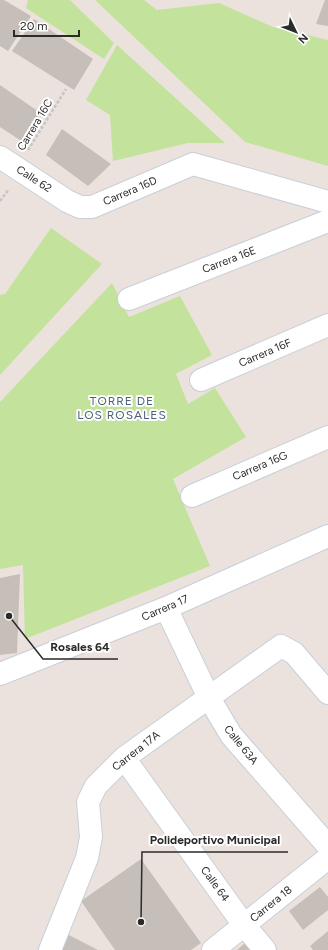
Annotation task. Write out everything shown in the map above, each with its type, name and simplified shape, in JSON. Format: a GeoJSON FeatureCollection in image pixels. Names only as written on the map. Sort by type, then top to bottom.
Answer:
{"type":"FeatureCollection","features":[{"type":"Feature","properties":{"kind":"street","name":"Calle 62"},"geometry":{"type":"LineString","coordinates":[[9,162],[67,201]]}},
{"type":"Feature","properties":{"kind":"street","name":"Carrera 16D"},"geometry":{"type":"LineString","coordinates":[[67,201],[80,207],[92,207],[193,164],[328,202]]}},
{"type":"Feature","properties":{"kind":"street","name":"Carrera 16E"},"geometry":{"type":"LineString","coordinates":[[129,299],[328,222]]}},
{"type":"Feature","properties":{"kind":"street","name":"Carrera 16F"},"geometry":{"type":"LineString","coordinates":[[201,380],[328,325]]}},
{"type":"Feature","properties":{"kind":"street","name":"Carrera 16G"},"geometry":{"type":"LineString","coordinates":[[192,496],[328,437]]}},
{"type":"Feature","properties":{"kind":"street","name":"Carrera 17"},"geometry":{"type":"LineString","coordinates":[[0,674],[166,608],[328,536]]}},
{"type":"Feature","properties":{"kind":"street","name":"Calle 63A"},"geometry":{"type":"LineString","coordinates":[[166,608],[209,698],[231,735],[328,846]]}},
{"type":"Feature","properties":{"kind":"street","name":"Carrera 17A"},"geometry":{"type":"LineString","coordinates":[[50,950],[87,858],[90,837],[88,802],[96,786],[124,758],[280,646],[294,653],[328,693]]}},
{"type":"Feature","properties":{"kind":"street","name":"Calle 64"},"geometry":{"type":"LineString","coordinates":[[124,758],[244,925],[265,950]]}},
{"type":"Feature","properties":{"kind":"street","name":"Carrera 18"},"geometry":{"type":"LineString","coordinates":[[213,950],[328,858]]}},
{"type":"Feature","properties":{"kind":"path","name":"Carrera 16C"},"geometry":{"type":"LineString","coordinates":[[9,162],[66,89]]}},
{"type":"Feature","properties":{"kind":"green space"},"geometry":{"type":"Polygon","coordinates":[[[28,0],[70,0],[114,43],[104,59],[26,8],[28,0]]]}},
{"type":"Feature","properties":{"kind":"green space"},"geometry":{"type":"Polygon","coordinates":[[[95,0],[144,0],[157,10],[219,3],[273,27],[328,40],[328,166],[245,142],[95,0]]]}},
{"type":"Feature","properties":{"kind":"green space"},"geometry":{"type":"Polygon","coordinates":[[[117,45],[225,143],[188,143],[113,161],[110,115],[86,100],[117,45]]]}},
{"type":"Feature","properties":{"kind":"green space"},"geometry":{"type":"Polygon","coordinates":[[[51,228],[102,264],[0,375],[0,295],[5,294],[51,228]]]}},
{"type":"Feature","properties":{"kind":"green space"},"geometry":{"type":"Polygon","coordinates":[[[112,283],[129,317],[180,296],[212,355],[176,374],[188,404],[215,388],[246,437],[173,479],[210,566],[25,639],[23,565],[0,569],[0,402],[112,283]]]}},
{"type":"Feature","properties":{"kind":"building"},"geometry":{"type":"Polygon","coordinates":[[[0,0],[4,0],[31,16],[8,51],[0,46],[0,0]]]}},
{"type":"Feature","properties":{"kind":"building"},"geometry":{"type":"Polygon","coordinates":[[[325,0],[328,0],[328,26],[316,24],[325,0]]]}},
{"type":"Feature","properties":{"kind":"building"},"geometry":{"type":"Polygon","coordinates":[[[34,19],[93,59],[74,90],[12,51],[34,19]]]}},
{"type":"Feature","properties":{"kind":"building"},"geometry":{"type":"Polygon","coordinates":[[[0,85],[42,114],[23,142],[0,127],[0,85]]]}},
{"type":"Feature","properties":{"kind":"building"},"geometry":{"type":"Polygon","coordinates":[[[62,129],[111,164],[88,186],[46,155],[62,129]]]}},
{"type":"Feature","properties":{"kind":"building"},"geometry":{"type":"Polygon","coordinates":[[[20,574],[17,653],[0,655],[0,578],[20,574]]]}},
{"type":"Feature","properties":{"kind":"building"},"geometry":{"type":"Polygon","coordinates":[[[141,859],[201,943],[191,950],[115,950],[81,901],[141,859]]]}},
{"type":"Feature","properties":{"kind":"building"},"geometry":{"type":"Polygon","coordinates":[[[320,887],[328,897],[328,910],[303,930],[289,911],[320,887]]]}},
{"type":"Feature","properties":{"kind":"building"},"geometry":{"type":"Polygon","coordinates":[[[328,931],[328,950],[313,950],[310,946],[328,931]]]}},
{"type":"Feature","properties":{"kind":"building"},"geometry":{"type":"Polygon","coordinates":[[[65,933],[98,950],[57,950],[65,933]]]}},
{"type":"Feature","properties":{"kind":"building"},"geometry":{"type":"Polygon","coordinates":[[[245,943],[251,950],[237,950],[245,943]]]}},
{"type":"Feature","properties":{"kind":"place","name":"Rosales 64"},"geometry":{"type":"Point","coordinates":[9,616]}},
{"type":"Feature","properties":{"kind":"place","name":"Polideportivo Municipal"},"geometry":{"type":"Point","coordinates":[141,922]}},
{"type":"Feature","properties":{"kind":"district","name":"TORRE DE LOS ROSALES"},"geometry":{"type":"Point","coordinates":[122,408]}}]}
